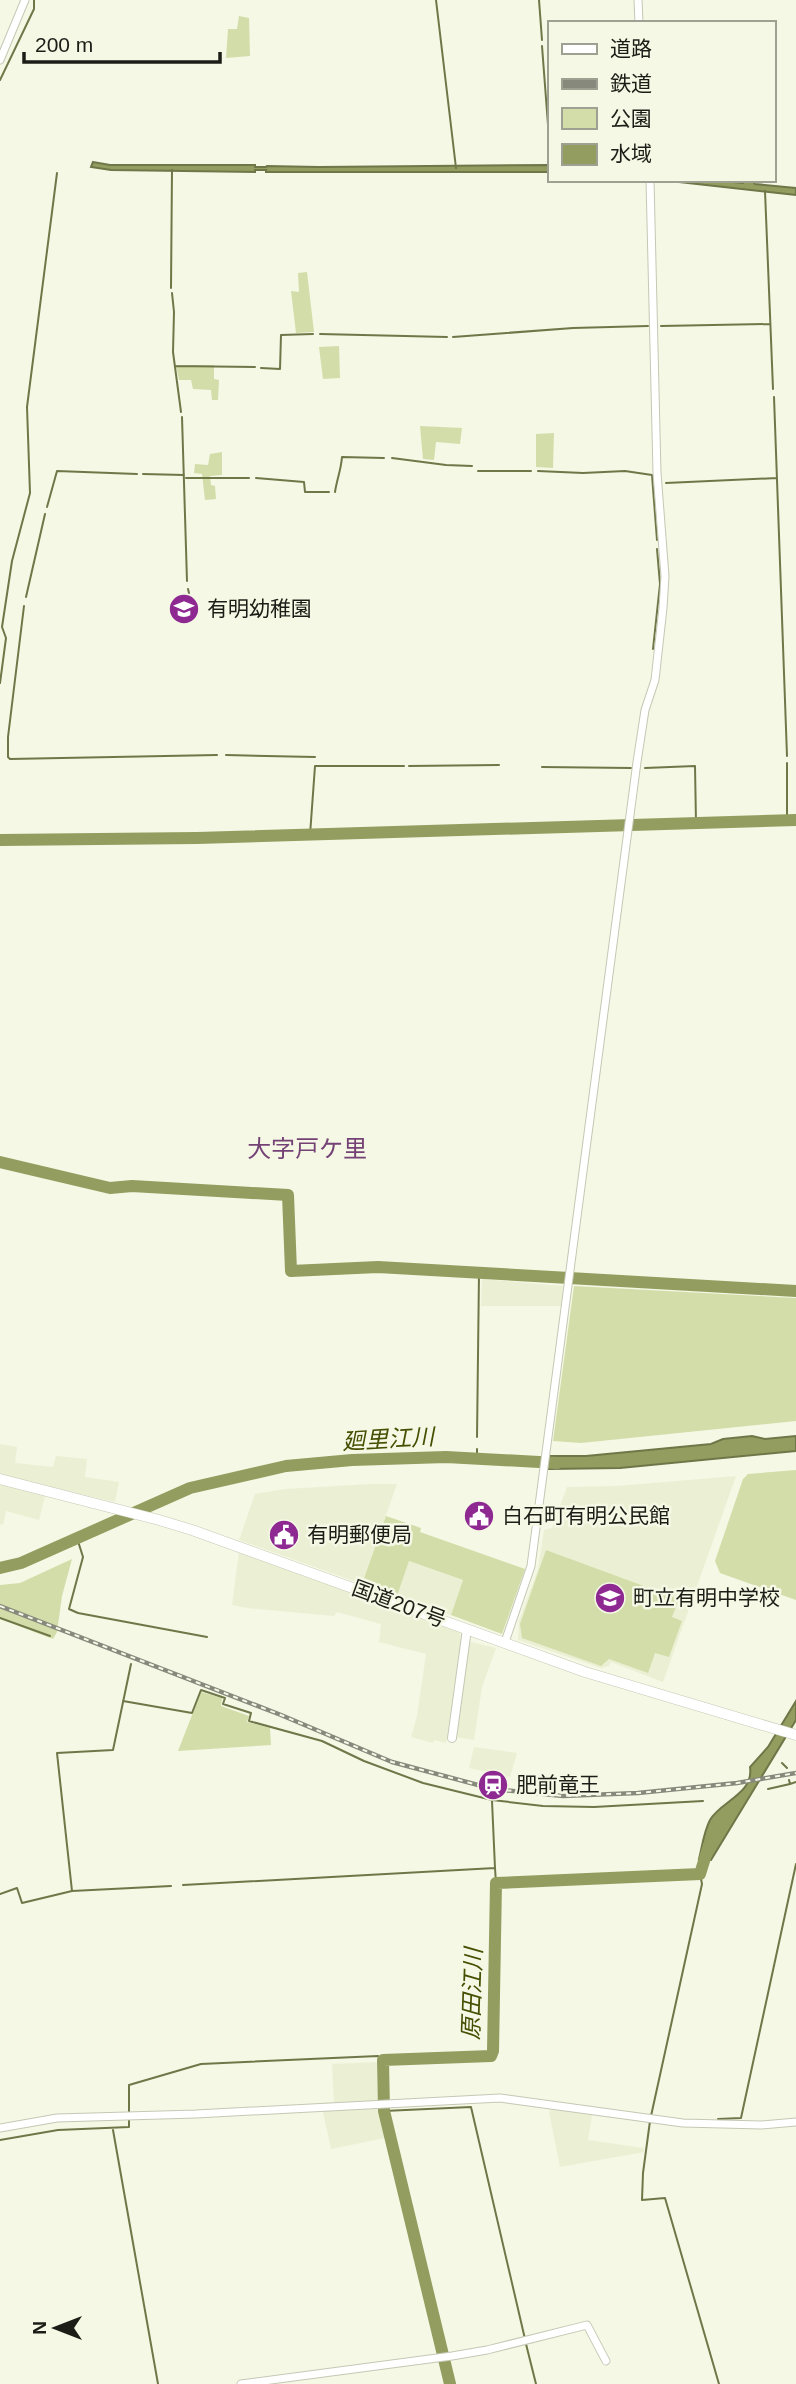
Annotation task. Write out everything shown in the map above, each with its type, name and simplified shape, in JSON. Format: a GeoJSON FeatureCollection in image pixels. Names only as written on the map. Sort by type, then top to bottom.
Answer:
{"type":"FeatureCollection","features":[{"type":"Feature","properties":{"kind":"highway","name":"国道207号"},"geometry":{"type":"LineString","coordinates":[[0,1479],[159,1520],[611,1680],[796,1735]]}},
{"type":"Feature","properties":{"kind":"main road"},"geometry":{"type":"LineString","coordinates":[[452,1738],[467,1629]]}},
{"type":"Feature","properties":{"kind":"street"},"geometry":{"type":"LineString","coordinates":[[0,60],[25,0]]}},
{"type":"Feature","properties":{"kind":"street"},"geometry":{"type":"LineString","coordinates":[[638,0],[639,21]]}},
{"type":"Feature","properties":{"kind":"street"},"geometry":{"type":"LineString","coordinates":[[505,1642],[531,1566],[630,818],[645,710],[655,680],[663,608],[665,576],[657,473],[650,182]]}},
{"type":"Feature","properties":{"kind":"street"},"geometry":{"type":"LineString","coordinates":[[0,2128],[57,2118],[500,2098],[651,2120],[718,2124],[796,2122]]}},
{"type":"Feature","properties":{"kind":"street"},"geometry":{"type":"LineString","coordinates":[[241,2384],[449,2357],[587,2325],[606,2361]]}},
{"type":"Feature","properties":{"kind":"shaded area"},"geometry":{"type":"Polygon","coordinates":[[[482,1279],[563,1286],[561,1306],[481,1306],[482,1279]]]}},
{"type":"Feature","properties":{"kind":"shaded area"},"geometry":{"type":"Polygon","coordinates":[[[0,1444],[17,1447],[15,1463],[53,1467],[56,1456],[87,1459],[85,1477],[119,1482],[115,1502],[0,1475],[0,1444]]]}},
{"type":"Feature","properties":{"kind":"shaded area","name":"町立有明中学校"},"geometry":{"type":"Polygon","coordinates":[[[736,1476],[663,1682],[611,1662],[609,1666],[601,1668],[518,1640],[519,1621],[538,1569],[544,1530],[552,1528],[567,1487],[617,1486],[736,1476]]]}},
{"type":"Feature","properties":{"kind":"shaded area"},"geometry":{"type":"Polygon","coordinates":[[[0,1484],[45,1496],[39,1520],[6,1511],[3,1525],[0,1524],[0,1484]]]}},
{"type":"Feature","properties":{"kind":"shaded area"},"geometry":{"type":"Polygon","coordinates":[[[397,1484],[362,1584],[239,1540],[255,1494],[285,1489],[397,1484]]]}},
{"type":"Feature","properties":{"kind":"shaded area"},"geometry":{"type":"Polygon","coordinates":[[[239,1552],[459,1632],[461,1638],[446,1743],[434,1740],[433,1743],[411,1737],[417,1716],[426,1654],[379,1642],[381,1624],[337,1612],[334,1616],[232,1605],[239,1552]]]}},
{"type":"Feature","properties":{"kind":"shaded area"},"geometry":{"type":"Polygon","coordinates":[[[409,1561],[463,1580],[451,1615],[397,1596],[409,1561]]]}},
{"type":"Feature","properties":{"kind":"shaded area"},"geometry":{"type":"Polygon","coordinates":[[[471,1642],[496,1648],[482,1687],[474,1740],[455,1737],[467,1652],[471,1642]]]}},
{"type":"Feature","properties":{"kind":"shaded area"},"geometry":{"type":"Polygon","coordinates":[[[474,1747],[517,1753],[510,1777],[469,1768],[474,1747]]]}},
{"type":"Feature","properties":{"kind":"shaded area"},"geometry":{"type":"Polygon","coordinates":[[[377,2062],[378,2107],[385,2138],[331,2149],[321,2103],[334,2102],[332,2064],[377,2062]]]}},
{"type":"Feature","properties":{"kind":"shaded area"},"geometry":{"type":"Polygon","coordinates":[[[551,2109],[592,2115],[588,2140],[644,2148],[644,2152],[560,2167],[549,2112],[551,2109]]]}},
{"type":"Feature","properties":{"kind":"green space"},"geometry":{"type":"Polygon","coordinates":[[[239,16],[249,18],[250,56],[226,58],[228,29],[237,29],[239,16]]]}},
{"type":"Feature","properties":{"kind":"green space"},"geometry":{"type":"Polygon","coordinates":[[[307,272],[314,332],[296,333],[291,291],[299,292],[298,273],[307,272]]]}},
{"type":"Feature","properties":{"kind":"green space"},"geometry":{"type":"Polygon","coordinates":[[[339,346],[340,378],[323,379],[319,347],[339,346]]]}},
{"type":"Feature","properties":{"kind":"green space"},"geometry":{"type":"Polygon","coordinates":[[[176,365],[214,365],[214,379],[219,380],[218,400],[212,400],[211,390],[193,389],[191,380],[179,380],[176,365]]]}},
{"type":"Feature","properties":{"kind":"green space"},"geometry":{"type":"Polygon","coordinates":[[[420,426],[462,428],[460,444],[436,442],[434,460],[423,459],[420,426]]]}},
{"type":"Feature","properties":{"kind":"green space"},"geometry":{"type":"Polygon","coordinates":[[[554,433],[553,468],[536,467],[536,434],[554,433]]]}},
{"type":"Feature","properties":{"kind":"green space"},"geometry":{"type":"Polygon","coordinates":[[[222,452],[222,475],[210,476],[211,485],[215,486],[216,499],[205,500],[202,474],[194,473],[195,464],[208,465],[210,454],[222,452]]]}},
{"type":"Feature","properties":{"kind":"green space"},"geometry":{"type":"Polygon","coordinates":[[[574,1286],[796,1298],[796,1421],[581,1443],[553,1441],[574,1286]]]}},
{"type":"Feature","properties":{"kind":"green space"},"geometry":{"type":"Polygon","coordinates":[[[796,1470],[796,1600],[720,1573],[715,1561],[743,1479],[748,1474],[796,1470]]]}},
{"type":"Feature","properties":{"kind":"green space"},"geometry":{"type":"Polygon","coordinates":[[[386,1516],[421,1528],[420,1532],[525,1569],[502,1634],[451,1615],[463,1580],[409,1561],[397,1596],[362,1584],[386,1516]]]}},
{"type":"Feature","properties":{"kind":"green space"},"geometry":{"type":"Polygon","coordinates":[[[546,1550],[679,1599],[672,1617],[682,1621],[669,1657],[655,1653],[648,1673],[609,1659],[601,1666],[522,1638],[520,1624],[546,1550]]]}},
{"type":"Feature","properties":{"kind":"green space"},"geometry":{"type":"Polygon","coordinates":[[[72,1559],[62,1596],[57,1632],[53,1639],[0,1619],[0,1585],[20,1583],[72,1559]]]}},
{"type":"Feature","properties":{"kind":"green space"},"geometry":{"type":"Polygon","coordinates":[[[201,1692],[222,1698],[221,1706],[249,1716],[247,1722],[270,1728],[271,1745],[178,1751],[201,1692]]]}},
{"type":"Feature","properties":{"kind":"water"},"geometry":{"type":"Polygon","coordinates":[[[93,162],[110,165],[255,167],[548,165],[548,172],[255,172],[111,170],[91,167],[93,162]]]}},
{"type":"Feature","properties":{"kind":"water"},"geometry":{"type":"Polygon","coordinates":[[[679,182],[754,182],[796,188],[796,195],[679,182]]]}},
{"type":"Feature","properties":{"kind":"water"},"geometry":{"type":"Polygon","coordinates":[[[752,1436],[765,1439],[796,1436],[796,1451],[620,1468],[549,1469],[550,1456],[586,1456],[711,1444],[723,1439],[752,1436]]]}},
{"type":"Feature","properties":{"kind":"water"},"geometry":{"type":"Polygon","coordinates":[[[796,1701],[796,1720],[711,1860],[699,1859],[710,1820],[742,1791],[750,1776],[750,1767],[768,1747],[796,1701]]]}},
{"type":"Feature","properties":{"kind":"waterway"},"geometry":{"type":"LineString","coordinates":[[0,80],[34,9],[34,0]]}},
{"type":"Feature","properties":{"kind":"waterway"},"geometry":{"type":"LineString","coordinates":[[436,0],[456,168]]}},
{"type":"Feature","properties":{"kind":"waterway"},"geometry":{"type":"LineString","coordinates":[[539,0],[542,40]]}},
{"type":"Feature","properties":{"kind":"waterway"},"geometry":{"type":"LineString","coordinates":[[542,46],[548,125]]}},
{"type":"Feature","properties":{"kind":"waterway"},"geometry":{"type":"LineString","coordinates":[[171,288],[172,170]]}},
{"type":"Feature","properties":{"kind":"waterway"},"geometry":{"type":"LineString","coordinates":[[0,683],[6,638],[2,627],[12,561],[30,493],[27,407],[57,173]]}},
{"type":"Feature","properties":{"kind":"waterway"},"geometry":{"type":"LineString","coordinates":[[765,191],[773,389]]}},
{"type":"Feature","properties":{"kind":"waterway"},"geometry":{"type":"LineString","coordinates":[[172,293],[173,352],[181,412]]}},
{"type":"Feature","properties":{"kind":"waterway"},"geometry":{"type":"LineString","coordinates":[[661,326],[770,324]]}},
{"type":"Feature","properties":{"kind":"waterway"},"geometry":{"type":"LineString","coordinates":[[453,337],[573,328],[648,326]]}},
{"type":"Feature","properties":{"kind":"waterway"},"geometry":{"type":"LineString","coordinates":[[261,368],[280,369],[281,335],[313,334]]}},
{"type":"Feature","properties":{"kind":"waterway"},"geometry":{"type":"LineString","coordinates":[[320,334],[447,337]]}},
{"type":"Feature","properties":{"kind":"waterway"},"geometry":{"type":"LineString","coordinates":[[175,366],[255,367]]}},
{"type":"Feature","properties":{"kind":"waterway"},"geometry":{"type":"LineString","coordinates":[[774,397],[787,756]]}},
{"type":"Feature","properties":{"kind":"waterway"},"geometry":{"type":"LineString","coordinates":[[182,417],[187,581]]}},
{"type":"Feature","properties":{"kind":"waterway"},"geometry":{"type":"LineString","coordinates":[[335,492],[342,457],[384,458]]}},
{"type":"Feature","properties":{"kind":"waterway"},"geometry":{"type":"LineString","coordinates":[[392,458],[472,466]]}},
{"type":"Feature","properties":{"kind":"waterway"},"geometry":{"type":"LineString","coordinates":[[47,507],[57,471],[137,474]]}},
{"type":"Feature","properties":{"kind":"waterway"},"geometry":{"type":"LineString","coordinates":[[478,471],[531,471]]}},
{"type":"Feature","properties":{"kind":"waterway"},"geometry":{"type":"LineString","coordinates":[[538,471],[625,471],[652,475],[657,540]]}},
{"type":"Feature","properties":{"kind":"waterway"},"geometry":{"type":"LineString","coordinates":[[143,474],[184,475]]}},
{"type":"Feature","properties":{"kind":"waterway"},"geometry":{"type":"LineString","coordinates":[[186,478],[249,478]]}},
{"type":"Feature","properties":{"kind":"waterway"},"geometry":{"type":"LineString","coordinates":[[256,478],[304,482],[305,492],[329,492]]}},
{"type":"Feature","properties":{"kind":"waterway"},"geometry":{"type":"LineString","coordinates":[[666,483],[777,478]]}},
{"type":"Feature","properties":{"kind":"waterway"},"geometry":{"type":"LineString","coordinates":[[26,597],[45,514]]}},
{"type":"Feature","properties":{"kind":"waterway"},"geometry":{"type":"LineString","coordinates":[[653,649],[660,584],[657,549]]}},
{"type":"Feature","properties":{"kind":"waterway"},"geometry":{"type":"LineString","coordinates":[[188,589],[189,593]]}},
{"type":"Feature","properties":{"kind":"waterway"},"geometry":{"type":"LineString","coordinates":[[24,606],[8,737],[10,759],[217,755]]}},
{"type":"Feature","properties":{"kind":"waterway"},"geometry":{"type":"LineString","coordinates":[[226,755],[315,757]]}},
{"type":"Feature","properties":{"kind":"waterway"},"geometry":{"type":"LineString","coordinates":[[787,763],[787,820]]}},
{"type":"Feature","properties":{"kind":"waterway"},"geometry":{"type":"LineString","coordinates":[[409,766],[499,765]]}},
{"type":"Feature","properties":{"kind":"waterway"},"geometry":{"type":"LineString","coordinates":[[310,835],[315,766],[404,766]]}},
{"type":"Feature","properties":{"kind":"waterway"},"geometry":{"type":"LineString","coordinates":[[645,768],[695,766],[696,823]]}},
{"type":"Feature","properties":{"kind":"waterway"},"geometry":{"type":"LineString","coordinates":[[542,767],[631,768]]}},
{"type":"Feature","properties":{"kind":"waterway"},"geometry":{"type":"LineString","coordinates":[[0,840],[197,838],[796,820]]}},
{"type":"Feature","properties":{"kind":"waterway"},"geometry":{"type":"LineString","coordinates":[[0,1162],[110,1188],[132,1186],[288,1195],[291,1271],[378,1267],[796,1291]]}},
{"type":"Feature","properties":{"kind":"waterway"},"geometry":{"type":"LineString","coordinates":[[477,1437],[479,1273]]}},
{"type":"Feature","properties":{"kind":"waterway"},"geometry":{"type":"LineString","coordinates":[[477,1449],[477,1458]]}},
{"type":"Feature","properties":{"kind":"waterway","name":"廻里江川"},"geometry":{"type":"LineString","coordinates":[[0,1568],[21,1563],[190,1488],[286,1466],[352,1460],[446,1457],[557,1463]]}},
{"type":"Feature","properties":{"kind":"waterway"},"geometry":{"type":"LineString","coordinates":[[77,1538],[83,1557],[69,1609],[78,1613],[207,1637]]}},
{"type":"Feature","properties":{"kind":"waterway"},"geometry":{"type":"LineString","coordinates":[[0,1618],[50,1636]]}},
{"type":"Feature","properties":{"kind":"waterway"},"geometry":{"type":"LineString","coordinates":[[72,1891],[57,1753],[113,1750],[131,1664]]}},
{"type":"Feature","properties":{"kind":"waterway"},"geometry":{"type":"LineString","coordinates":[[123,1701],[192,1713],[201,1690],[225,1698],[223,1704],[251,1713],[249,1721],[322,1741],[364,1761],[423,1783],[492,1800],[543,1806],[594,1807],[703,1801]]}},
{"type":"Feature","properties":{"kind":"waterway"},"geometry":{"type":"LineString","coordinates":[[782,1763],[787,1768]]}},
{"type":"Feature","properties":{"kind":"waterway"},"geometry":{"type":"LineString","coordinates":[[789,1780],[790,1784],[796,1782]]}},
{"type":"Feature","properties":{"kind":"waterway"},"geometry":{"type":"LineString","coordinates":[[768,1789],[790,1784]]}},
{"type":"Feature","properties":{"kind":"waterway"},"geometry":{"type":"LineString","coordinates":[[492,1801],[495,1868]]}},
{"type":"Feature","properties":{"kind":"waterway","name":"原田江川"},"geometry":{"type":"LineString","coordinates":[[450,2384],[384,2111],[383,2060],[491,2056],[496,1883],[700,1874],[709,1845]]}},
{"type":"Feature","properties":{"kind":"waterway"},"geometry":{"type":"LineString","coordinates":[[718,2119],[741,2118],[796,1864]]}},
{"type":"Feature","properties":{"kind":"waterway"},"geometry":{"type":"LineString","coordinates":[[183,1885],[495,1868],[496,1883]]}},
{"type":"Feature","properties":{"kind":"waterway"},"geometry":{"type":"LineString","coordinates":[[651,2116],[702,1884],[700,1874]]}},
{"type":"Feature","properties":{"kind":"waterway"},"geometry":{"type":"LineString","coordinates":[[0,1894],[17,1888],[22,1903],[72,1891],[171,1886]]}},
{"type":"Feature","properties":{"kind":"waterway"},"geometry":{"type":"LineString","coordinates":[[129,2113],[129,2085],[201,2064],[378,2056],[383,2060]]}},
{"type":"Feature","properties":{"kind":"waterway"},"geometry":{"type":"LineString","coordinates":[[384,2111],[471,2107],[525,2339]]}},
{"type":"Feature","properties":{"kind":"waterway"},"geometry":{"type":"LineString","coordinates":[[0,2140],[58,2130],[129,2127],[129,2118]]}},
{"type":"Feature","properties":{"kind":"waterway"},"geometry":{"type":"LineString","coordinates":[[650,2121],[642,2200],[665,2198],[719,2384]]}},
{"type":"Feature","properties":{"kind":"waterway"},"geometry":{"type":"LineString","coordinates":[[113,2130],[158,2384]]}},
{"type":"Feature","properties":{"kind":"waterway"},"geometry":{"type":"LineString","coordinates":[[526,2344],[536,2384]]}},
{"type":"Feature","properties":{"kind":"railway"},"geometry":{"type":"LineString","coordinates":[[0,1606],[281,1715],[392,1762],[493,1789],[563,1796],[638,1793],[737,1783],[796,1773]]}},
{"type":"Feature","properties":{"kind":"place","name":"有明幼稚園"},"geometry":{"type":"Point","coordinates":[184,609]}},
{"type":"Feature","properties":{"kind":"place","name":"白石町有明公民館"},"geometry":{"type":"Point","coordinates":[479,1516]}},
{"type":"Feature","properties":{"kind":"place","name":"有明郵便局"},"geometry":{"type":"Point","coordinates":[284,1535]}},
{"type":"Feature","properties":{"kind":"place","name":"町立有明中学校"},"geometry":{"type":"Point","coordinates":[610,1598]}},
{"type":"Feature","properties":{"kind":"place","name":"肥前竜王"},"geometry":{"type":"Point","coordinates":[493,1785]}},
{"type":"Feature","properties":{"kind":"district","name":"大字戸ケ里"},"geometry":{"type":"Point","coordinates":[307,1149]}}]}
